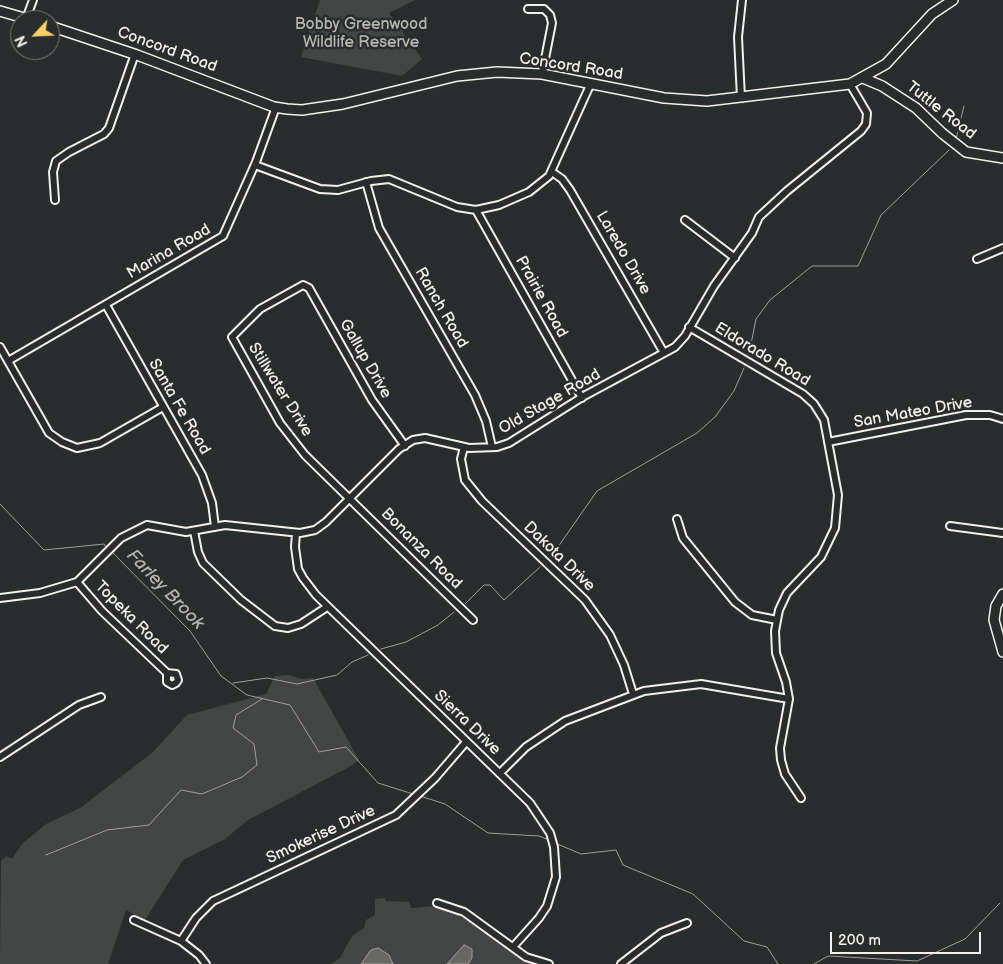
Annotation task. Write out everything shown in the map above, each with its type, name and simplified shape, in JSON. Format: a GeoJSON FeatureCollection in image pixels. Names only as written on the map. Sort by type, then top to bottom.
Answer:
{"type":"FeatureCollection","features":[{"type":"Feature","properties":{"kind":"main road","name":"Concord Road"},"geometry":{"type":"LineString","coordinates":[[60,29],[135,54],[276,107],[302,110],[319,108],[476,73],[542,74],[672,99],[707,101],[850,84],[886,64],[932,14],[953,0]]}},
{"type":"Feature","properties":{"kind":"main road","name":"Tuttle Road"},"geometry":{"type":"LineString","coordinates":[[862,78],[882,86],[916,108],[942,133],[966,152],[1003,158]]}},
{"type":"Feature","properties":{"kind":"main road"},"geometry":{"type":"LineString","coordinates":[[1003,594],[996,606],[994,620],[1003,652]]}},
{"type":"Feature","properties":{"kind":"street"},"geometry":{"type":"LineString","coordinates":[[741,98],[738,37],[742,0]]}},
{"type":"Feature","properties":{"kind":"street"},"geometry":{"type":"LineString","coordinates":[[528,9],[544,9],[550,15],[552,23],[542,74]]}},
{"type":"Feature","properties":{"kind":"street"},"geometry":{"type":"LineString","coordinates":[[56,200],[53,172],[56,161],[68,152],[104,134],[109,128],[135,54]]}},
{"type":"Feature","properties":{"kind":"street"},"geometry":{"type":"LineString","coordinates":[[255,165],[320,190],[338,190],[383,179],[395,181],[445,203],[476,210],[499,205],[529,192],[542,183],[552,172],[591,83]]}},
{"type":"Feature","properties":{"kind":"street","name":"Old Stage Road"},"geometry":{"type":"LineString","coordinates":[[0,598],[40,593],[77,582],[122,538],[136,529],[147,525],[186,532],[225,525],[296,533],[315,530],[326,522],[404,446],[414,440],[425,438],[464,447],[492,447],[509,443],[582,398],[675,347],[714,286],[752,233],[759,217],[787,190],[866,124],[867,113],[850,84]]}},
{"type":"Feature","properties":{"kind":"street","name":"Marina Road"},"geometry":{"type":"LineString","coordinates":[[8,360],[223,236],[255,165],[276,107]]}},
{"type":"Feature","properties":{"kind":"street","name":"Laredo Drive"},"geometry":{"type":"LineString","coordinates":[[552,172],[562,179],[570,190],[664,353]]}},
{"type":"Feature","properties":{"kind":"street","name":"Ranch Road"},"geometry":{"type":"LineString","coordinates":[[366,182],[379,228],[475,395],[486,421],[492,447]]}},
{"type":"Feature","properties":{"kind":"street","name":"Prairie Road"},"geometry":{"type":"LineString","coordinates":[[476,210],[582,398]]}},
{"type":"Feature","properties":{"kind":"street"},"geometry":{"type":"LineString","coordinates":[[685,220],[735,258]]}},
{"type":"Feature","properties":{"kind":"street"},"geometry":{"type":"LineString","coordinates":[[977,259],[1003,248]]}},
{"type":"Feature","properties":{"kind":"street","name":"Gallup Drive"},"geometry":{"type":"LineString","coordinates":[[303,285],[309,288],[372,400],[404,446]]}},
{"type":"Feature","properties":{"kind":"street","name":"Stillwater Drive"},"geometry":{"type":"LineString","coordinates":[[303,285],[260,309],[232,337],[280,423],[305,455],[349,498]]}},
{"type":"Feature","properties":{"kind":"street","name":"Santa Fe Road"},"geometry":{"type":"LineString","coordinates":[[106,305],[208,488],[216,527]]}},
{"type":"Feature","properties":{"kind":"street","name":"Eldorado Road"},"geometry":{"type":"LineString","coordinates":[[689,327],[811,400],[822,416],[838,495],[836,528],[821,558],[787,593],[776,620],[776,653],[786,682],[789,700],[780,748],[780,760],[784,774],[801,798]]}},
{"type":"Feature","properties":{"kind":"street"},"geometry":{"type":"LineString","coordinates":[[0,346],[49,432],[62,442],[77,448],[100,443],[163,407]]}},
{"type":"Feature","properties":{"kind":"street","name":"San Mateo Drive"},"geometry":{"type":"LineString","coordinates":[[828,442],[966,415],[990,415],[1003,419]]}},
{"type":"Feature","properties":{"kind":"street","name":"Dakota Drive"},"geometry":{"type":"LineString","coordinates":[[464,447],[461,459],[465,480],[482,501],[585,600],[610,635],[624,665],[633,694]]}},
{"type":"Feature","properties":{"kind":"street","name":"Bonanza Road"},"geometry":{"type":"LineString","coordinates":[[349,498],[473,620]]}},
{"type":"Feature","properties":{"kind":"street"},"geometry":{"type":"LineString","coordinates":[[677,519],[683,538],[735,602],[752,615],[776,620]]}},
{"type":"Feature","properties":{"kind":"street"},"geometry":{"type":"LineString","coordinates":[[950,526],[1003,533]]}},
{"type":"Feature","properties":{"kind":"street"},"geometry":{"type":"LineString","coordinates":[[194,531],[198,552],[203,563],[241,600],[275,626],[288,628],[301,624],[327,607]]}},
{"type":"Feature","properties":{"kind":"street","name":"Sierra Drive"},"geometry":{"type":"LineString","coordinates":[[296,533],[298,569],[327,607],[500,773],[541,817],[550,833],[556,860],[556,877],[547,906],[539,918],[513,947]]}},
{"type":"Feature","properties":{"kind":"street","name":"Topeka Road"},"geometry":{"type":"LineString","coordinates":[[77,582],[102,611],[167,673]]}},
{"type":"Feature","properties":{"kind":"street"},"geometry":{"type":"LineString","coordinates":[[500,773],[526,747],[547,732],[583,713],[633,694],[676,685],[701,684],[789,700]]}},
{"type":"Feature","properties":{"kind":"street"},"geometry":{"type":"LineString","coordinates":[[0,757],[79,705],[101,697]]}},
{"type":"Feature","properties":{"kind":"street","name":"Smokerise Drive"},"geometry":{"type":"LineString","coordinates":[[181,941],[196,918],[214,901],[396,815],[435,778],[466,742]]}},
{"type":"Feature","properties":{"kind":"street"},"geometry":{"type":"LineString","coordinates":[[437,903],[464,912],[526,957],[549,964]]}},
{"type":"Feature","properties":{"kind":"street"},"geometry":{"type":"LineString","coordinates":[[134,920],[181,941],[206,964]]}},
{"type":"Feature","properties":{"kind":"street"},"geometry":{"type":"LineString","coordinates":[[621,964],[661,933],[687,923]]}},
{"type":"Feature","properties":{"kind":"green space","name":"Bobby Greenwood Wildlife Reserve"},"geometry":{"type":"Polygon","coordinates":[[[320,0],[415,0],[389,13],[422,59],[402,76],[301,57],[320,0]]]}},
{"type":"Feature","properties":{"kind":"green space"},"geometry":{"type":"Polygon","coordinates":[[[288,675],[302,679],[313,678],[359,760],[248,820],[225,839],[183,860],[145,920],[126,910],[108,964],[0,964],[1,861],[6,856],[12,859],[22,844],[46,824],[80,808],[153,752],[187,715],[266,694],[275,676],[288,675]]]}},
{"type":"Feature","properties":{"kind":"green space"},"geometry":{"type":"Polygon","coordinates":[[[385,898],[386,901],[409,902],[411,908],[435,906],[452,912],[480,927],[515,954],[532,964],[331,964],[340,958],[352,936],[364,928],[366,920],[375,915],[375,899],[385,898]]]}},
{"type":"Feature","properties":{"kind":"shaded area"},"geometry":{"type":"Polygon","coordinates":[[[464,945],[472,949],[472,958],[468,964],[447,964],[464,945]]]}},
{"type":"Feature","properties":{"kind":"shaded area"},"geometry":{"type":"Polygon","coordinates":[[[378,948],[389,955],[393,964],[361,964],[371,950],[378,948]]]}},
{"type":"Feature","properties":{"kind":"waterway"},"geometry":{"type":"LineString","coordinates":[[956,139],[964,106]]}},
{"type":"Feature","properties":{"kind":"waterway"},"geometry":{"type":"LineString","coordinates":[[750,349],[756,319],[770,300],[812,266],[858,266],[881,215],[949,150]]}},
{"type":"Feature","properties":{"kind":"waterway"},"geometry":{"type":"LineString","coordinates":[[551,557],[597,491],[697,433],[715,417],[734,391],[744,368]]}},
{"type":"Feature","properties":{"kind":"waterway","name":"Farley Brook"},"geometry":{"type":"LineString","coordinates":[[0,504],[44,550],[104,544],[108,549]]}},
{"type":"Feature","properties":{"kind":"waterway","name":"Farley Brook"},"geometry":{"type":"LineString","coordinates":[[111,551],[190,631],[221,676],[247,695],[290,705],[319,752],[346,747],[378,783],[413,794]]}},
{"type":"Feature","properties":{"kind":"waterway"},"geometry":{"type":"LineString","coordinates":[[465,604],[484,585],[490,585],[504,600],[540,567]]}},
{"type":"Feature","properties":{"kind":"waterway"},"geometry":{"type":"LineString","coordinates":[[381,649],[406,642],[438,625],[454,612]]}},
{"type":"Feature","properties":{"kind":"waterway"},"geometry":{"type":"LineString","coordinates":[[233,683],[267,678],[297,684],[337,675],[352,662],[368,655]]}},
{"type":"Feature","properties":{"kind":"waterway"},"geometry":{"type":"LineString","coordinates":[[46,855],[107,830],[149,825],[181,790],[202,794],[242,777],[257,765],[254,744],[233,728],[236,715],[262,699]]}},
{"type":"Feature","properties":{"kind":"waterway","name":"Farley Brook"},"geometry":{"type":"LineString","coordinates":[[420,796],[445,804],[488,833],[539,836],[549,840]]}},
{"type":"Feature","properties":{"kind":"waterway","name":"Farley Brook"},"geometry":{"type":"LineString","coordinates":[[555,843],[581,854],[616,850],[623,865],[693,894],[744,941],[767,947],[778,964]]}},
{"type":"Feature","properties":{"kind":"waterway","name":"Farley Brook"},"geometry":{"type":"LineString","coordinates":[[814,964],[828,956],[917,961],[965,939],[1000,903]]}}]}
